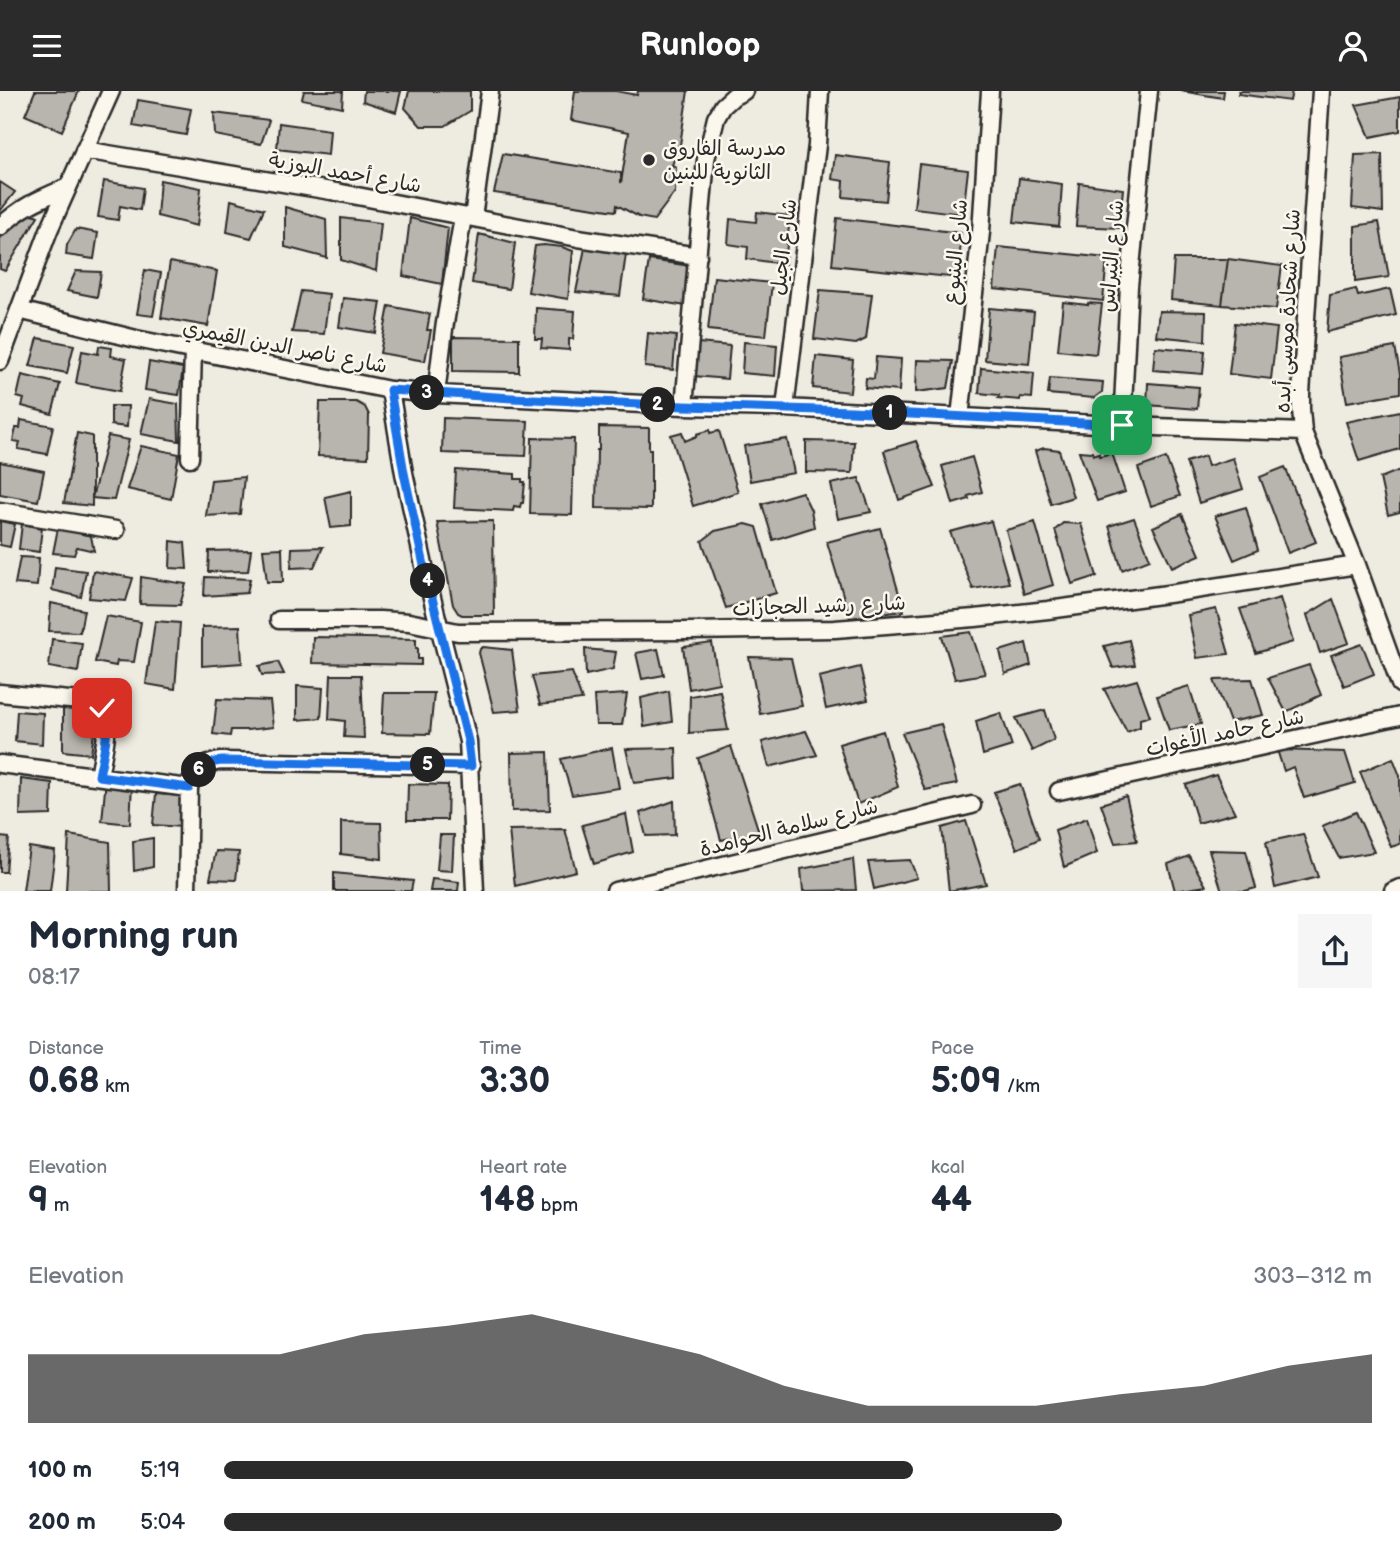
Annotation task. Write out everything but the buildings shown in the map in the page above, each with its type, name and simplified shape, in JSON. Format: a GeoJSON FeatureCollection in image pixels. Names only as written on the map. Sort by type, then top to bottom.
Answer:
{"type":"FeatureCollection","features":[{"type":"Feature","properties":{"kind":"street"},"geometry":{"type":"LineString","coordinates":[[0,361],[32,273],[111,91]]}},
{"type":"Feature","properties":{"kind":"street"},"geometry":{"type":"LineString","coordinates":[[436,394],[444,329],[468,217],[490,91]]}},
{"type":"Feature","properties":{"kind":"street"},"geometry":{"type":"LineString","coordinates":[[684,406],[706,159],[716,118],[723,106],[744,91]]}},
{"type":"Feature","properties":{"kind":"street","name":"شارع الجيل"},"geometry":{"type":"LineString","coordinates":[[785,408],[817,145],[820,91]]}},
{"type":"Feature","properties":{"kind":"street","name":"شارع الينبوع"},"geometry":{"type":"LineString","coordinates":[[960,417],[981,232],[990,91]]}},
{"type":"Feature","properties":{"kind":"street","name":"شارع النبراس"},"geometry":{"type":"LineString","coordinates":[[1122,425],[1129,286],[1149,91]]}},
{"type":"Feature","properties":{"kind":"street","name":"شارع شحادة موسى أبده"},"geometry":{"type":"LineString","coordinates":[[1321,91],[1301,394],[1303,432],[1397,666],[1400,684]]}},
{"type":"Feature","properties":{"kind":"street","name":"شارع أحمد البوزية"},"geometry":{"type":"LineString","coordinates":[[84,149],[427,208],[578,238],[698,256]]}},
{"type":"Feature","properties":{"kind":"street"},"geometry":{"type":"LineString","coordinates":[[0,227],[25,206],[68,187]]}},
{"type":"Feature","properties":{"kind":"street","name":"شارع ناصر الدين القيمري"},"geometry":{"type":"LineString","coordinates":[[19,310],[136,339],[390,390],[684,406],[785,408],[1303,432]]}},
{"type":"Feature","properties":{"kind":"street"},"geometry":{"type":"LineString","coordinates":[[190,458],[193,350]]}},
{"type":"Feature","properties":{"kind":"street"},"geometry":{"type":"LineString","coordinates":[[390,390],[407,491],[468,741],[475,891]]}},
{"type":"Feature","properties":{"kind":"street"},"geometry":{"type":"LineString","coordinates":[[0,512],[116,530]]}},
{"type":"Feature","properties":{"kind":"street","name":"شارع رشيد الحجازات"},"geometry":{"type":"LineString","coordinates":[[279,620],[380,620],[409,622],[458,632],[835,629],[1048,610],[1357,565]]}},
{"type":"Feature","properties":{"kind":"street"},"geometry":{"type":"LineString","coordinates":[[0,692],[89,702],[102,708],[107,727],[99,776]]}},
{"type":"Feature","properties":{"kind":"street","name":"شارع حامد الأغوات"},"geometry":{"type":"LineString","coordinates":[[1059,791],[1400,716]]}},
{"type":"Feature","properties":{"kind":"street"},"geometry":{"type":"LineString","coordinates":[[187,891],[189,788],[197,772],[212,762],[471,766]]}},
{"type":"Feature","properties":{"kind":"street"},"geometry":{"type":"LineString","coordinates":[[0,764],[189,788]]}},
{"type":"Feature","properties":{"kind":"street","name":"شارع سلامة الحوامدة"},"geometry":{"type":"LineString","coordinates":[[615,891],[972,805]]}},
{"type":"Feature","properties":{"kind":"street"},"geometry":{"type":"LineString","coordinates":[[1393,891],[1400,888]]}},
{"type":"Feature","properties":{"kind":"place","name":"مدرسة الفاروق الثانوية للبنين"},"geometry":{"type":"Point","coordinates":[649,160]}},
{"type":"Feature","properties":{"kind":"route"},"geometry":{"type":"LineString","coordinates":[[102,708],[107,727],[99,776],[189,788],[192,779],[204,766],[221,761],[471,766],[468,741],[407,491],[390,390],[512,398],[1122,425]]}}]}
